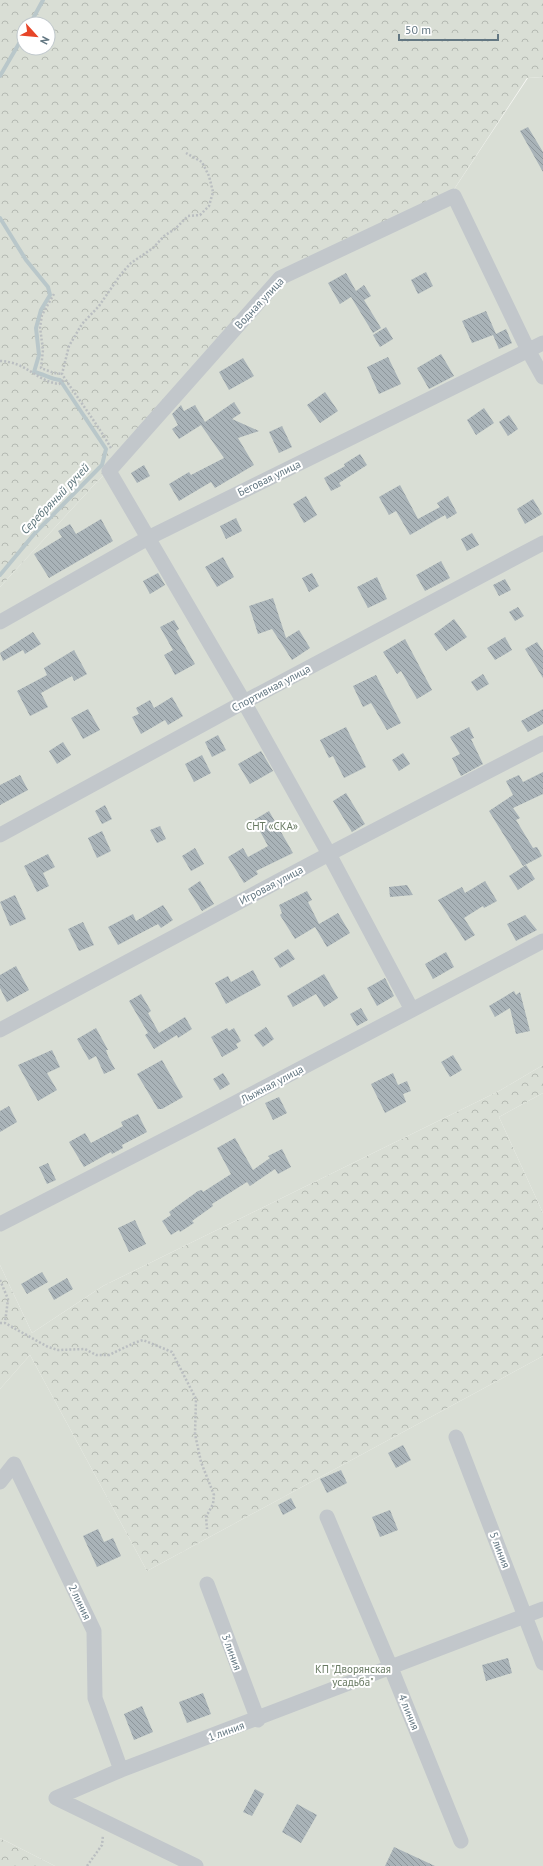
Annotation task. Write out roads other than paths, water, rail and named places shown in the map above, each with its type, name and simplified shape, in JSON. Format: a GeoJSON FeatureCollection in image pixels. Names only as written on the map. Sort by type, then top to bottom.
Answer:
{"type":"FeatureCollection","features":[{"type":"Feature","properties":{"kind":"street","name":"Водная улица"},"geometry":{"type":"LineString","coordinates":[[148,538],[114,466],[280,278],[454,196],[528,350]]}},
{"type":"Feature","properties":{"kind":"street","name":"Беговая улица"},"geometry":{"type":"LineString","coordinates":[[0,622],[148,538],[543,343]]}},
{"type":"Feature","properties":{"kind":"street"},"geometry":{"type":"LineString","coordinates":[[528,350],[543,377]]}},
{"type":"Feature","properties":{"kind":"street"},"geometry":{"type":"LineString","coordinates":[[148,538],[244,702],[329,854],[412,1010]]}},
{"type":"Feature","properties":{"kind":"street","name":"Спортивная улица"},"geometry":{"type":"LineString","coordinates":[[0,835],[244,702],[543,544]]}},
{"type":"Feature","properties":{"kind":"street","name":"Игровая улица"},"geometry":{"type":"LineString","coordinates":[[0,1030],[329,854],[543,744]]}},
{"type":"Feature","properties":{"kind":"street","name":"Лыжная улица"},"geometry":{"type":"LineString","coordinates":[[0,1224],[543,941]]}},
{"type":"Feature","properties":{"kind":"street","name":"5 линия"},"geometry":{"type":"LineString","coordinates":[[456,1437],[543,1663]]}},
{"type":"Feature","properties":{"kind":"street","name":"2 линия"},"geometry":{"type":"LineString","coordinates":[[0,1482],[14,1464],[94,1631],[95,1698],[121,1770]]}},
{"type":"Feature","properties":{"kind":"street","name":"4 линия"},"geometry":{"type":"LineString","coordinates":[[327,1517],[391,1668],[461,1841]]}},
{"type":"Feature","properties":{"kind":"street","name":"3 линия"},"geometry":{"type":"LineString","coordinates":[[207,1584],[258,1720]]}},
{"type":"Feature","properties":{"kind":"street","name":"1 линия"},"geometry":{"type":"LineString","coordinates":[[196,1866],[56,1798],[121,1770],[258,1720],[543,1609]]}},
{"type":"Feature","properties":{"kind":"waterway","name":"Серебряный ручей"},"geometry":{"type":"LineString","coordinates":[[34,16],[43,0]]}},
{"type":"Feature","properties":{"kind":"waterway","name":"Серебряный ручей"},"geometry":{"type":"LineString","coordinates":[[0,76],[16,49]]}},
{"type":"Feature","properties":{"kind":"waterway","name":"Серебряный ручей"},"geometry":{"type":"LineString","coordinates":[[0,218],[26,260],[48,287],[50,295],[41,310],[36,328],[39,355],[34,372],[60,380],[106,449],[102,465],[35,533],[0,575]]}},
{"type":"Feature","properties":{"kind":"park label","name":"СНТ «СКА»"},"geometry":{"type":"Point","coordinates":[272,826]}},
{"type":"Feature","properties":{"kind":"park label","name":"КП \"Дворянская усадьба\""},"geometry":{"type":"Point","coordinates":[353,1675]}}]}
